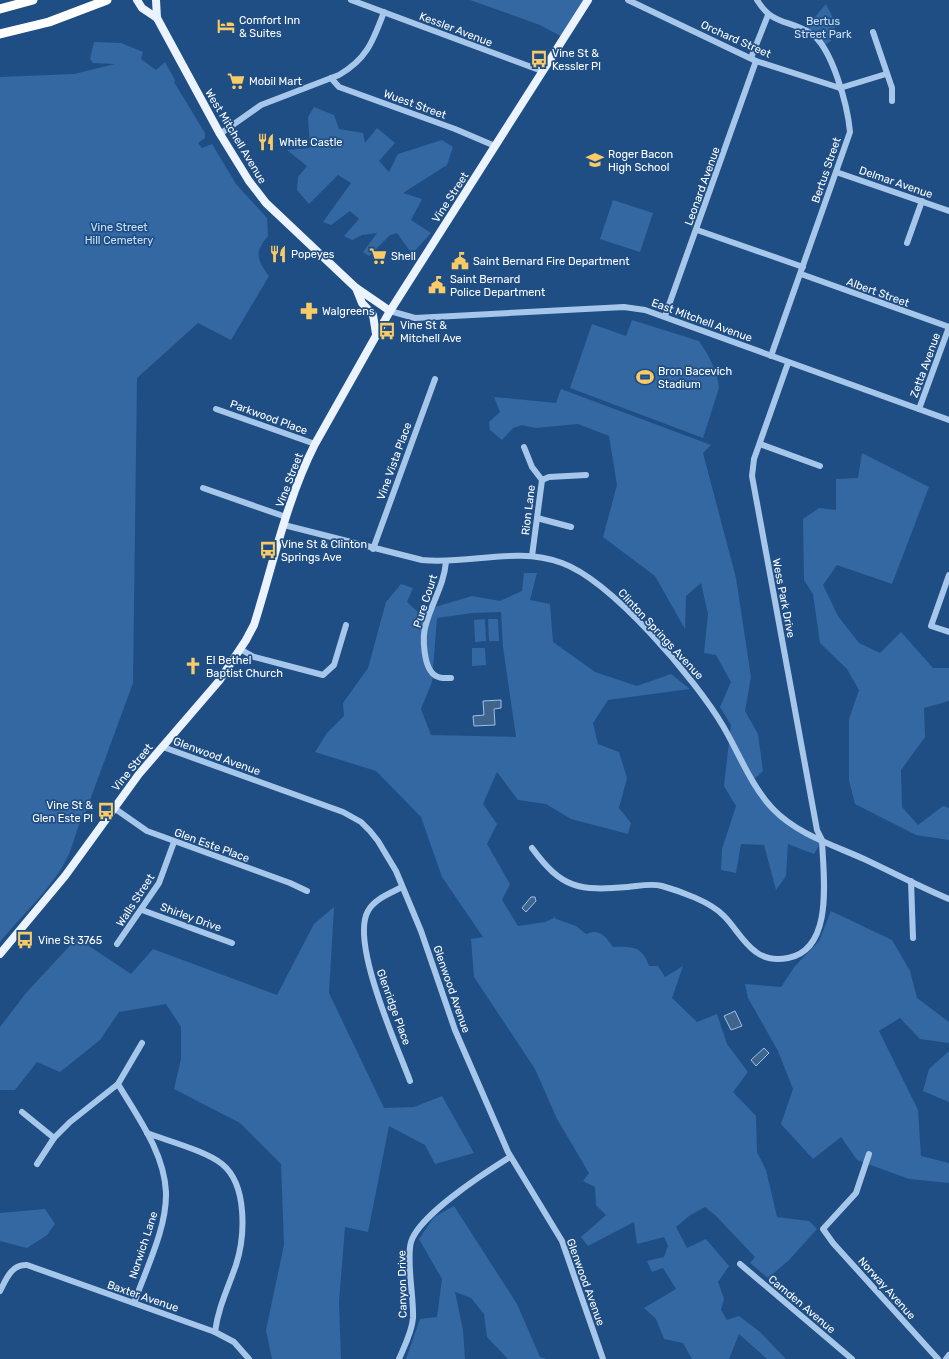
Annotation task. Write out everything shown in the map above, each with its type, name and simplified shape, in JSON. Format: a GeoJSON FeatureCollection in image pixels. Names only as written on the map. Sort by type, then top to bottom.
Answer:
{"type":"FeatureCollection","features":[{"type":"Feature","properties":{"kind":"highway"},"geometry":{"type":"LineString","coordinates":[[0,9],[33,0]]}},
{"type":"Feature","properties":{"kind":"highway"},"geometry":{"type":"LineString","coordinates":[[0,34],[49,22],[107,0]]}},
{"type":"Feature","properties":{"kind":"main road","name":"West Mitchell Avenue"},"geometry":{"type":"LineString","coordinates":[[137,0],[142,8],[157,18]]}},
{"type":"Feature","properties":{"kind":"main road","name":"West Mitchell Avenue"},"geometry":{"type":"LineString","coordinates":[[156,0],[157,18],[220,134],[249,181],[266,203],[355,287],[390,311]]}},
{"type":"Feature","properties":{"kind":"main road","name":"Vine Street"},"geometry":{"type":"LineString","coordinates":[[0,954],[65,876],[139,774],[219,681],[240,649],[254,625],[286,517],[315,444],[390,311],[588,0]]}},
{"type":"Feature","properties":{"kind":"main road"},"geometry":{"type":"LineString","coordinates":[[355,287],[362,303],[373,315],[376,336]]}},
{"type":"Feature","properties":{"kind":"street","name":"Kessler Avenue"},"geometry":{"type":"LineString","coordinates":[[351,0],[542,71]]}},
{"type":"Feature","properties":{"kind":"street","name":"Orchard Street"},"geometry":{"type":"LineString","coordinates":[[628,0],[753,60],[840,88]]}},
{"type":"Feature","properties":{"kind":"street","name":"Bertus Street"},"geometry":{"type":"LineString","coordinates":[[757,0],[768,15],[778,21],[810,32],[826,49],[847,110],[850,132],[771,356]]}},
{"type":"Feature","properties":{"kind":"street"},"geometry":{"type":"LineString","coordinates":[[220,134],[261,105],[331,78],[349,69],[366,53],[384,12]]}},
{"type":"Feature","properties":{"kind":"street","name":"Leonard Avenue"},"geometry":{"type":"LineString","coordinates":[[665,316],[696,230],[768,15]]}},
{"type":"Feature","properties":{"kind":"street"},"geometry":{"type":"LineString","coordinates":[[873,32],[892,88],[892,101]]}},
{"type":"Feature","properties":{"kind":"street"},"geometry":{"type":"LineString","coordinates":[[840,88],[886,74]]}},
{"type":"Feature","properties":{"kind":"street","name":"Wuest Street"},"geometry":{"type":"LineString","coordinates":[[331,78],[339,87],[495,146]]}},
{"type":"Feature","properties":{"kind":"street","name":"Delmar Avenue"},"geometry":{"type":"LineString","coordinates":[[836,172],[949,211]]}},
{"type":"Feature","properties":{"kind":"street"},"geometry":{"type":"LineString","coordinates":[[906,243],[922,201]]}},
{"type":"Feature","properties":{"kind":"street"},"geometry":{"type":"LineString","coordinates":[[696,230],[803,267]]}},
{"type":"Feature","properties":{"kind":"street","name":"Albert Street"},"geometry":{"type":"LineString","coordinates":[[801,274],[949,327]]}},
{"type":"Feature","properties":{"kind":"street","name":"East Mitchell Avenue"},"geometry":{"type":"LineString","coordinates":[[390,311],[415,318],[624,307],[645,310],[949,420]]}},
{"type":"Feature","properties":{"kind":"street","name":"Zetta Avenue"},"geometry":{"type":"LineString","coordinates":[[919,409],[949,327]]}},
{"type":"Feature","properties":{"kind":"street","name":"Wess Park Drive"},"geometry":{"type":"LineString","coordinates":[[532,848],[546,867],[557,876],[581,887],[596,889],[651,885],[661,886],[702,901],[724,916],[756,952],[766,957],[783,959],[791,958],[804,951],[814,938],[821,922],[824,905],[822,840],[817,830],[752,484],[753,467],[788,362]]}},
{"type":"Feature","properties":{"kind":"street","name":"Vine Vista Place"},"geometry":{"type":"LineString","coordinates":[[373,549],[435,379]]}},
{"type":"Feature","properties":{"kind":"street","name":"Parkwood Place"},"geometry":{"type":"LineString","coordinates":[[216,409],[315,444]]}},
{"type":"Feature","properties":{"kind":"street"},"geometry":{"type":"LineString","coordinates":[[760,444],[820,466]]}},
{"type":"Feature","properties":{"kind":"street","name":"Rion Lane"},"geometry":{"type":"LineString","coordinates":[[524,447],[532,467],[542,480],[532,556]]}},
{"type":"Feature","properties":{"kind":"street"},"geometry":{"type":"LineString","coordinates":[[542,480],[549,477],[586,475]]}},
{"type":"Feature","properties":{"kind":"street"},"geometry":{"type":"LineString","coordinates":[[203,488],[286,517]]}},
{"type":"Feature","properties":{"kind":"street"},"geometry":{"type":"LineString","coordinates":[[537,518],[571,528]]}},
{"type":"Feature","properties":{"kind":"street","name":"Clinton Springs Avenue"},"geometry":{"type":"LineString","coordinates":[[284,526],[408,558],[446,562],[496,556],[532,556],[561,562],[584,574],[627,610],[698,688],[722,725],[752,781],[773,809],[796,827],[949,899]]}},
{"type":"Feature","properties":{"kind":"street","name":"Pure Court"},"geometry":{"type":"LineString","coordinates":[[446,562],[441,587],[426,624],[424,642],[430,670],[435,676],[451,678]]}},
{"type":"Feature","properties":{"kind":"street"},"geometry":{"type":"LineString","coordinates":[[949,575],[931,626],[949,632]]}},
{"type":"Feature","properties":{"kind":"street"},"geometry":{"type":"LineString","coordinates":[[240,649],[254,657],[323,675],[334,665],[346,625]]}},
{"type":"Feature","properties":{"kind":"street","name":"Glenwood Avenue"},"geometry":{"type":"LineString","coordinates":[[163,747],[343,812],[358,820],[378,841],[396,871],[421,931],[455,1030],[510,1157],[562,1241],[602,1359]]}},
{"type":"Feature","properties":{"kind":"street","name":"Glen Este Place"},"geometry":{"type":"LineString","coordinates":[[114,808],[147,831],[290,883],[307,891]]}},
{"type":"Feature","properties":{"kind":"street","name":"Walls Street"},"geometry":{"type":"LineString","coordinates":[[117,944],[142,910],[159,883],[174,842]]}},
{"type":"Feature","properties":{"kind":"street"},"geometry":{"type":"LineString","coordinates":[[911,881],[913,938]]}},
{"type":"Feature","properties":{"kind":"street","name":"Glenridge Place"},"geometry":{"type":"LineString","coordinates":[[402,887],[373,904],[365,916],[364,925],[371,977],[410,1081]]}},
{"type":"Feature","properties":{"kind":"street","name":"Shirley Drive"},"geometry":{"type":"LineString","coordinates":[[142,910],[232,944]]}},
{"type":"Feature","properties":{"kind":"street"},"geometry":{"type":"LineString","coordinates":[[37,1164],[54,1138],[70,1122],[118,1084],[142,1043]]}},
{"type":"Feature","properties":{"kind":"street","name":"Norwich Lane"},"geometry":{"type":"LineString","coordinates":[[118,1084],[147,1133],[162,1169],[166,1200],[161,1228],[134,1303]]}},
{"type":"Feature","properties":{"kind":"street"},"geometry":{"type":"LineString","coordinates":[[22,1112],[54,1138]]}},
{"type":"Feature","properties":{"kind":"street"},"geometry":{"type":"LineString","coordinates":[[147,1133],[216,1160],[230,1172],[237,1185],[242,1210],[241,1240],[236,1265],[218,1313],[215,1332]]}},
{"type":"Feature","properties":{"kind":"street","name":"Norway Avenue"},"geometry":{"type":"LineString","coordinates":[[869,1154],[856,1193],[823,1229],[833,1243],[938,1359]]}},
{"type":"Feature","properties":{"kind":"street","name":"Canyon Drive"},"geometry":{"type":"LineString","coordinates":[[399,1359],[413,1320],[410,1249],[415,1234],[437,1211],[463,1189],[510,1157]]}},
{"type":"Feature","properties":{"kind":"street","name":"Camden Avenue"},"geometry":{"type":"LineString","coordinates":[[740,1264],[852,1359]]}},
{"type":"Feature","properties":{"kind":"street","name":"Baxter Avenue"},"geometry":{"type":"LineString","coordinates":[[0,1291],[13,1269],[22,1265],[215,1332],[234,1342],[249,1359]]}},
{"type":"Feature","properties":{"kind":"street"},"geometry":{"type":"LineString","coordinates":[[946,1359],[949,1355]]}},
{"type":"Feature","properties":{"kind":"green space"},"geometry":{"type":"Polygon","coordinates":[[[470,0],[588,0],[564,38],[540,25],[470,0]]]}},
{"type":"Feature","properties":{"kind":"green space","name":"Bertus Street Park"},"geometry":{"type":"Polygon","coordinates":[[[826,4],[836,24],[831,41],[824,45],[804,30],[826,4]]]}},
{"type":"Feature","properties":{"kind":"green space","name":"Vine Street Hill Cemetery"},"geometry":{"type":"Polygon","coordinates":[[[94,42],[121,43],[143,52],[141,59],[156,70],[165,62],[175,80],[174,82],[205,133],[205,138],[198,143],[202,148],[212,144],[236,184],[267,218],[268,236],[259,251],[259,256],[262,265],[269,276],[231,340],[198,323],[137,378],[133,683],[86,811],[82,817],[66,860],[53,881],[0,942],[0,77],[74,74],[115,64],[93,63],[90,59],[94,42]]]}},
{"type":"Feature","properties":{"kind":"green space"},"geometry":{"type":"Polygon","coordinates":[[[314,107],[334,115],[339,129],[363,133],[365,143],[377,128],[395,143],[379,161],[389,172],[398,154],[442,140],[453,147],[447,165],[403,193],[422,199],[411,220],[431,233],[412,254],[397,233],[390,235],[369,256],[363,252],[377,233],[362,235],[352,240],[344,236],[359,219],[350,211],[331,225],[323,222],[351,183],[338,175],[309,204],[297,190],[298,177],[307,166],[287,150],[310,148],[308,117],[314,107]]]}},
{"type":"Feature","properties":{"kind":"green space"},"geometry":{"type":"Polygon","coordinates":[[[613,200],[653,213],[640,252],[600,239],[613,200]]]}},
{"type":"Feature","properties":{"kind":"green space","name":"Bron Bacevich Stadium"},"geometry":{"type":"Polygon","coordinates":[[[632,320],[699,341],[706,352],[715,370],[719,388],[703,438],[570,388],[592,324],[626,336],[632,320]]]}},
{"type":"Feature","properties":{"kind":"green space"},"geometry":{"type":"Polygon","coordinates":[[[561,389],[711,445],[703,453],[736,578],[751,677],[745,711],[758,734],[763,771],[752,781],[783,819],[822,840],[814,854],[788,844],[786,876],[776,890],[764,845],[741,844],[736,873],[721,870],[722,849],[736,806],[724,786],[731,725],[720,707],[731,682],[716,655],[704,653],[708,614],[701,583],[686,596],[685,629],[655,576],[603,537],[617,485],[609,436],[578,424],[536,428],[522,425],[513,428],[502,440],[490,430],[489,422],[500,412],[494,397],[556,403],[561,389]]]}},
{"type":"Feature","properties":{"kind":"green space"},"geometry":{"type":"Polygon","coordinates":[[[862,453],[929,487],[892,584],[837,565],[823,585],[838,616],[859,643],[880,653],[901,632],[933,668],[949,668],[949,701],[924,708],[925,737],[901,770],[902,807],[918,825],[943,806],[949,808],[949,840],[916,835],[855,804],[849,780],[849,719],[859,690],[847,669],[820,643],[813,594],[804,580],[803,519],[819,508],[836,510],[836,479],[858,478],[862,453]]]}},
{"type":"Feature","properties":{"kind":"green space"},"geometry":{"type":"Polygon","coordinates":[[[524,573],[537,573],[530,600],[550,604],[553,642],[595,672],[637,686],[671,674],[690,689],[608,700],[593,723],[598,744],[619,752],[627,778],[619,808],[631,823],[628,834],[571,819],[546,804],[518,800],[497,772],[483,804],[497,824],[487,844],[510,884],[502,900],[518,926],[545,922],[554,918],[554,916],[556,919],[576,926],[586,934],[595,932],[602,934],[613,947],[631,947],[640,951],[649,966],[658,966],[665,977],[683,966],[672,998],[697,1022],[717,1014],[727,1044],[748,1072],[733,1092],[756,1116],[757,1152],[766,1170],[777,1217],[809,1221],[817,1229],[789,1260],[768,1278],[750,1263],[755,1257],[716,1216],[705,1207],[689,1216],[676,1227],[687,1248],[706,1239],[729,1266],[718,1282],[724,1299],[721,1310],[727,1320],[739,1316],[760,1332],[786,1359],[767,1359],[739,1334],[729,1359],[692,1359],[683,1343],[664,1339],[656,1319],[644,1308],[676,1289],[663,1268],[652,1272],[647,1261],[664,1257],[668,1246],[664,1237],[637,1244],[634,1222],[588,1246],[581,1237],[606,1215],[596,1205],[595,1187],[583,1181],[589,1173],[557,1119],[535,1069],[474,977],[471,939],[483,937],[442,877],[421,817],[376,771],[315,752],[327,733],[344,716],[343,703],[368,668],[386,602],[401,584],[413,588],[407,602],[418,612],[472,596],[500,601],[522,591],[524,573]],[[501,612],[472,613],[437,618],[432,682],[421,709],[431,735],[516,737],[503,647],[501,612]]]}},
{"type":"Feature","properties":{"kind":"green space"},"geometry":{"type":"Polygon","coordinates":[[[485,619],[486,641],[475,642],[474,620],[485,619]]]}},
{"type":"Feature","properties":{"kind":"green space"},"geometry":{"type":"Polygon","coordinates":[[[488,619],[498,619],[499,641],[489,641],[488,619]]]}},
{"type":"Feature","properties":{"kind":"green space"},"geometry":{"type":"Polygon","coordinates":[[[472,648],[485,648],[486,665],[472,666],[472,648]]]}},
{"type":"Feature","properties":{"kind":"green space"},"geometry":{"type":"Polygon","coordinates":[[[334,907],[329,993],[384,1108],[414,1107],[442,1096],[474,1153],[435,1164],[425,1145],[389,1126],[368,1232],[345,1227],[339,1302],[341,1359],[272,1359],[266,1330],[284,1245],[281,1164],[240,1123],[174,1089],[181,1059],[181,1027],[166,1004],[119,1012],[100,1040],[60,1072],[37,1062],[15,1090],[0,1090],[0,1027],[26,993],[77,938],[131,974],[153,949],[277,995],[314,924],[334,907]]]}},
{"type":"Feature","properties":{"kind":"green space"},"geometry":{"type":"Polygon","coordinates":[[[831,911],[892,940],[910,971],[917,998],[949,1022],[949,1043],[920,1039],[900,1018],[879,1031],[918,1110],[921,1156],[949,1163],[949,1183],[909,1179],[857,1160],[841,1137],[813,1159],[781,1124],[793,1089],[778,1051],[748,998],[745,984],[781,987],[795,966],[819,941],[831,911]]]}},
{"type":"Feature","properties":{"kind":"green space"},"geometry":{"type":"Polygon","coordinates":[[[949,1051],[949,1102],[923,1091],[929,1069],[949,1051]]]}},
{"type":"Feature","properties":{"kind":"green space"},"geometry":{"type":"Polygon","coordinates":[[[454,1206],[517,1304],[540,1357],[547,1359],[508,1359],[487,1337],[484,1314],[471,1298],[455,1292],[463,1330],[465,1359],[406,1359],[420,1319],[437,1317],[442,1279],[419,1239],[434,1217],[454,1206]]]}},
{"type":"Feature","properties":{"kind":"green space"},"geometry":{"type":"Polygon","coordinates":[[[45,1209],[55,1224],[47,1235],[27,1248],[0,1241],[0,1213],[45,1209]]]}},
{"type":"Feature","properties":{"kind":"shaded area"},"geometry":{"type":"Polygon","coordinates":[[[501,700],[501,708],[494,709],[495,725],[474,726],[473,716],[484,715],[483,701],[501,700]]]}},
{"type":"Feature","properties":{"kind":"shaded area"},"geometry":{"type":"Polygon","coordinates":[[[531,897],[535,897],[536,901],[526,912],[522,908],[531,897]]]}},
{"type":"Feature","properties":{"kind":"shaded area"},"geometry":{"type":"Polygon","coordinates":[[[735,1011],[742,1026],[731,1030],[724,1016],[735,1011]]]}},
{"type":"Feature","properties":{"kind":"shaded area"},"geometry":{"type":"Polygon","coordinates":[[[764,1048],[769,1053],[756,1066],[751,1060],[764,1048]]]}},
{"type":"Feature","properties":{"kind":"place","name":"Comfort Inn & Suites"},"geometry":{"type":"Point","coordinates":[226,26]}},
{"type":"Feature","properties":{"kind":"place","name":"Vine St & Kessler Pl"},"geometry":{"type":"Point","coordinates":[539,59]}},
{"type":"Feature","properties":{"kind":"place","name":"Mobil Mart"},"geometry":{"type":"Point","coordinates":[236,81]}},
{"type":"Feature","properties":{"kind":"place","name":"White Castle"},"geometry":{"type":"Point","coordinates":[266,142]}},
{"type":"Feature","properties":{"kind":"place","name":"Roger Bacon High School"},"geometry":{"type":"Point","coordinates":[595,160]}},
{"type":"Feature","properties":{"kind":"place","name":"Popeyes"},"geometry":{"type":"Point","coordinates":[278,254]}},
{"type":"Feature","properties":{"kind":"place","name":"Shell"},"geometry":{"type":"Point","coordinates":[378,256]}},
{"type":"Feature","properties":{"kind":"place","name":"Saint Bernard Fire Department"},"geometry":{"type":"Point","coordinates":[460,261]}},
{"type":"Feature","properties":{"kind":"place","name":"Saint Bernard Police Department"},"geometry":{"type":"Point","coordinates":[437,285]}},
{"type":"Feature","properties":{"kind":"place","name":"Walgreens"},"geometry":{"type":"Point","coordinates":[309,311]}},
{"type":"Feature","properties":{"kind":"place","name":"Vine St & Mitchell Ave"},"geometry":{"type":"Point","coordinates":[387,331]}},
{"type":"Feature","properties":{"kind":"place","name":"Bron Bacevich Stadium"},"geometry":{"type":"Point","coordinates":[645,377]}},
{"type":"Feature","properties":{"kind":"place","name":"Vine St & Clinton Springs Ave"},"geometry":{"type":"Point","coordinates":[268,550]}},
{"type":"Feature","properties":{"kind":"place","name":"El Bethel Baptist Church"},"geometry":{"type":"Point","coordinates":[193,666]}},
{"type":"Feature","properties":{"kind":"place","name":"Vine St & Glen Este Pl"},"geometry":{"type":"Point","coordinates":[106,811]}},
{"type":"Feature","properties":{"kind":"place","name":"Vine St 3765"},"geometry":{"type":"Point","coordinates":[25,940]}}]}
